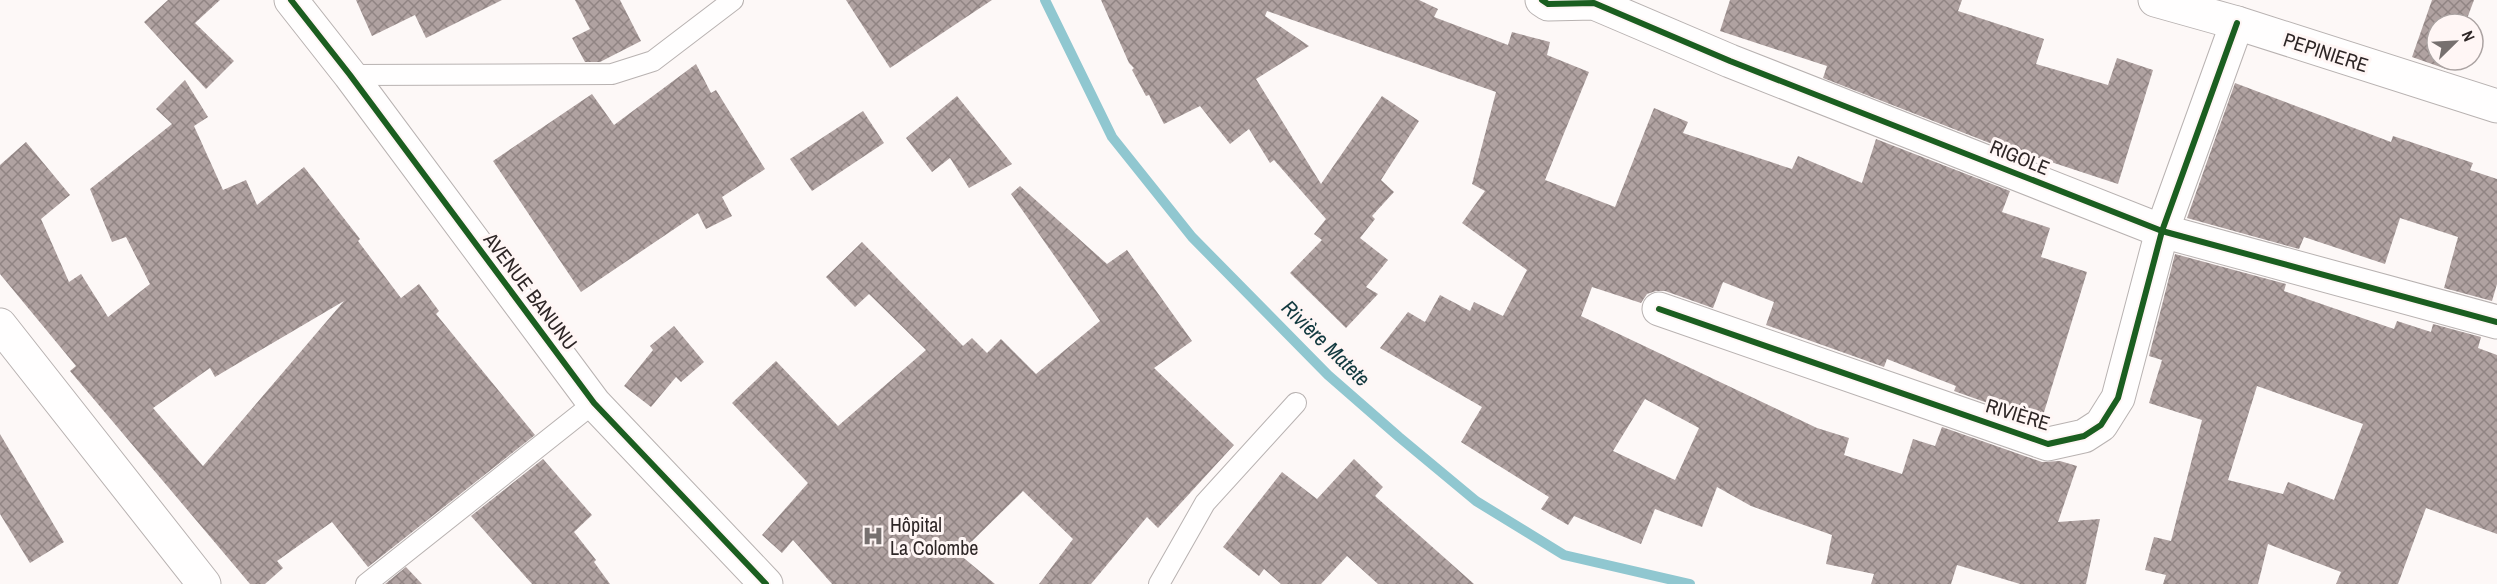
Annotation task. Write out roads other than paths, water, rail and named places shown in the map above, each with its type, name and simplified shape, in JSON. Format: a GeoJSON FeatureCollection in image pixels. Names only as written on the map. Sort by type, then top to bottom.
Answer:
{"type":"FeatureCollection","features":[{"type":"Feature","properties":{"kind":"street","name":"RIGOLE"},"geometry":{"type":"LineString","coordinates":[[1542,0],[1548,4],[1594,3],[1730,61],[2162,231],[2497,322]]}},
{"type":"Feature","properties":{"kind":"street","name":"PEPINIERE"},"geometry":{"type":"LineString","coordinates":[[2155,0],[2237,23],[2497,106]]}},
{"type":"Feature","properties":{"kind":"street","name":"AVENUE BANUNU"},"geometry":{"type":"LineString","coordinates":[[302,4],[350,75],[594,403],[766,584]]}},
{"type":"Feature","properties":{"kind":"street","name":"RIVIÈRE"},"geometry":{"type":"LineString","coordinates":[[1659,309],[2048,444],[2084,436],[2101,425],[2118,398],[2162,231],[2237,23]]}},
{"type":"Feature","properties":{"kind":"street"},"geometry":{"type":"LineString","coordinates":[[0,325],[196,582]]}},
{"type":"Feature","properties":{"kind":"lane"},"geometry":{"type":"LineString","coordinates":[[350,75],[612,74],[653,61],[733,0]]}},
{"type":"Feature","properties":{"kind":"lane"},"geometry":{"type":"LineString","coordinates":[[366,584],[594,403]]}},
{"type":"Feature","properties":{"kind":"lane"},"geometry":{"type":"LineString","coordinates":[[1159,584],[1205,504],[1296,403]]}},
{"type":"Feature","properties":{"kind":"waterway","name":"Rivière Matete"},"geometry":{"type":"LineString","coordinates":[[1045,0],[1112,137],[1192,237],[1328,375],[1476,501],[1564,555],[1690,584]]}},
{"type":"Feature","properties":{"kind":"place","name":"Hôpital La Colombe"},"geometry":{"type":"Point","coordinates":[873,536]}}]}
